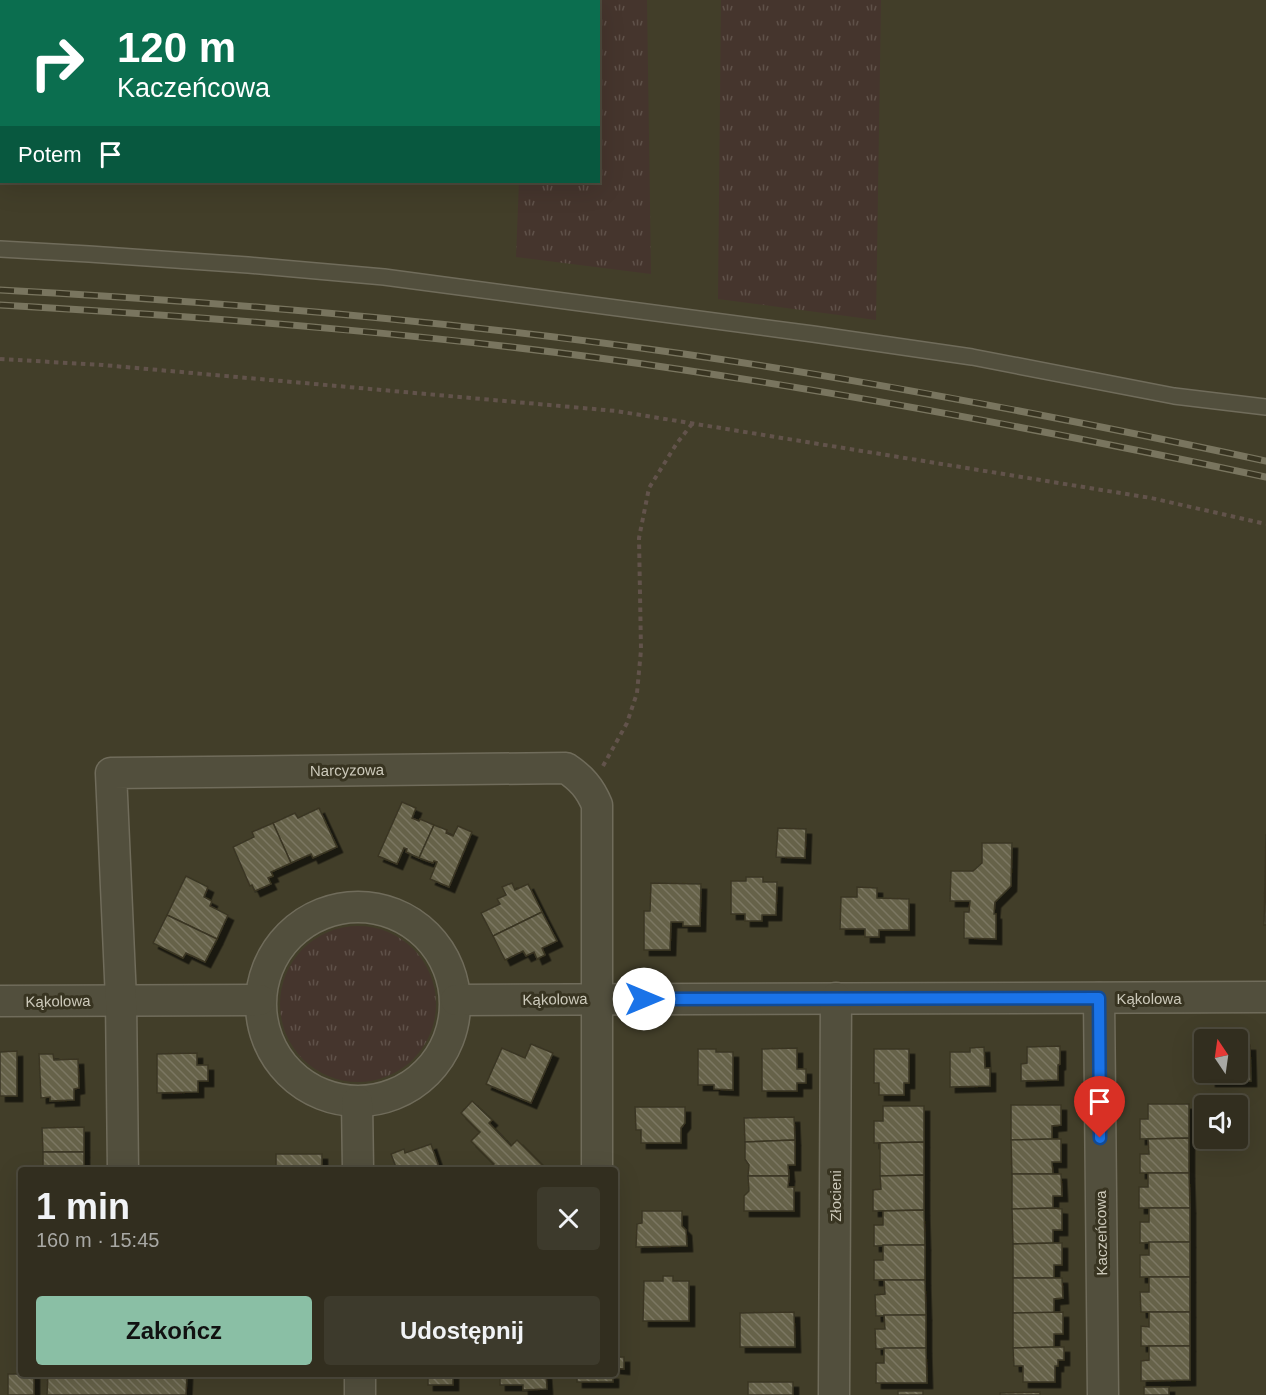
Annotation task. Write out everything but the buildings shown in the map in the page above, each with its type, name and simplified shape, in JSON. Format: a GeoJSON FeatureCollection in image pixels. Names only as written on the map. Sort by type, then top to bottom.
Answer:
{"type":"FeatureCollection","features":[{"type":"Feature","properties":{"kind":"street","name":"Narcyzowa"},"geometry":{"type":"LineString","coordinates":[[123,1167],[121,1000],[111,773],[566,768],[582,779],[590,790]]}},
{"type":"Feature","properties":{"kind":"street"},"geometry":{"type":"LineString","coordinates":[[590,790],[597,805],[597,1167]]}},
{"type":"Feature","properties":{"kind":"street"},"geometry":{"type":"LineString","coordinates":[[346,908],[369,908],[392,913],[412,923],[430,938],[443,956],[452,978],[456,1000],[454,1022],[447,1044],[436,1063],[420,1080],[401,1092],[380,1100],[357,1102],[335,1099],[295,1080],[280,1063],[269,1044],[262,1023],[260,1000],[264,978],[273,957],[286,938],[304,923],[324,913],[346,908]]}},
{"type":"Feature","properties":{"kind":"street","name":"Kąkolowa"},"geometry":{"type":"LineString","coordinates":[[456,1000],[1266,997]]}},
{"type":"Feature","properties":{"kind":"street","name":"Złocieni"},"geometry":{"type":"LineString","coordinates":[[834,1395],[836,998]]}},
{"type":"Feature","properties":{"kind":"street","name":"Kaczeńcowa"},"geometry":{"type":"LineString","coordinates":[[1099,998],[1103,1395]]}},
{"type":"Feature","properties":{"kind":"street","name":"Kąkolowa"},"geometry":{"type":"LineString","coordinates":[[0,1001],[260,1000]]}},
{"type":"Feature","properties":{"kind":"street"},"geometry":{"type":"LineString","coordinates":[[357,1102],[358,1167]]}},
{"type":"Feature","properties":{"kind":"street"},"geometry":{"type":"LineString","coordinates":[[360,1377],[360,1395]]}},
{"type":"Feature","properties":{"kind":"lane"},"geometry":{"type":"LineString","coordinates":[[0,249],[237,264],[384,277],[972,357],[1174,396],[1266,407]]}},
{"type":"Feature","properties":{"kind":"path"},"geometry":{"type":"LineString","coordinates":[[0,359],[103,365],[616,411],[1151,498],[1266,524]]}},
{"type":"Feature","properties":{"kind":"path"},"geometry":{"type":"LineString","coordinates":[[590,790],[627,723],[637,693],[641,650],[639,538],[649,488],[677,442],[693,424]]}},
{"type":"Feature","properties":{"kind":"green space"},"geometry":{"type":"Polygon","coordinates":[[[600,0],[647,0],[651,274],[516,257],[519,183],[600,183],[600,0]]]}},
{"type":"Feature","properties":{"kind":"green space"},"geometry":{"type":"Polygon","coordinates":[[[721,0],[881,0],[876,320],[718,299],[721,0]]]}},
{"type":"Feature","properties":{"kind":"green space"},"geometry":{"type":"Polygon","coordinates":[[[358,926],[388,932],[413,949],[430,974],[436,1004],[430,1034],[413,1059],[388,1076],[358,1082],[328,1076],[303,1059],[286,1034],[280,1004],[286,974],[303,949],[328,932],[358,926]]]}},
{"type":"Feature","properties":{"kind":"railway"},"geometry":{"type":"LineString","coordinates":[[0,290],[343,314],[514,332],[684,354],[976,403],[1266,461]]}},
{"type":"Feature","properties":{"kind":"railway"},"geometry":{"type":"LineString","coordinates":[[0,305],[343,330],[599,358],[757,381],[903,406],[1266,477]]}},
{"type":"Feature","properties":{"kind":"route"},"geometry":{"type":"LineString","coordinates":[[644,999],[1099,998],[1100,1138]]}}]}
